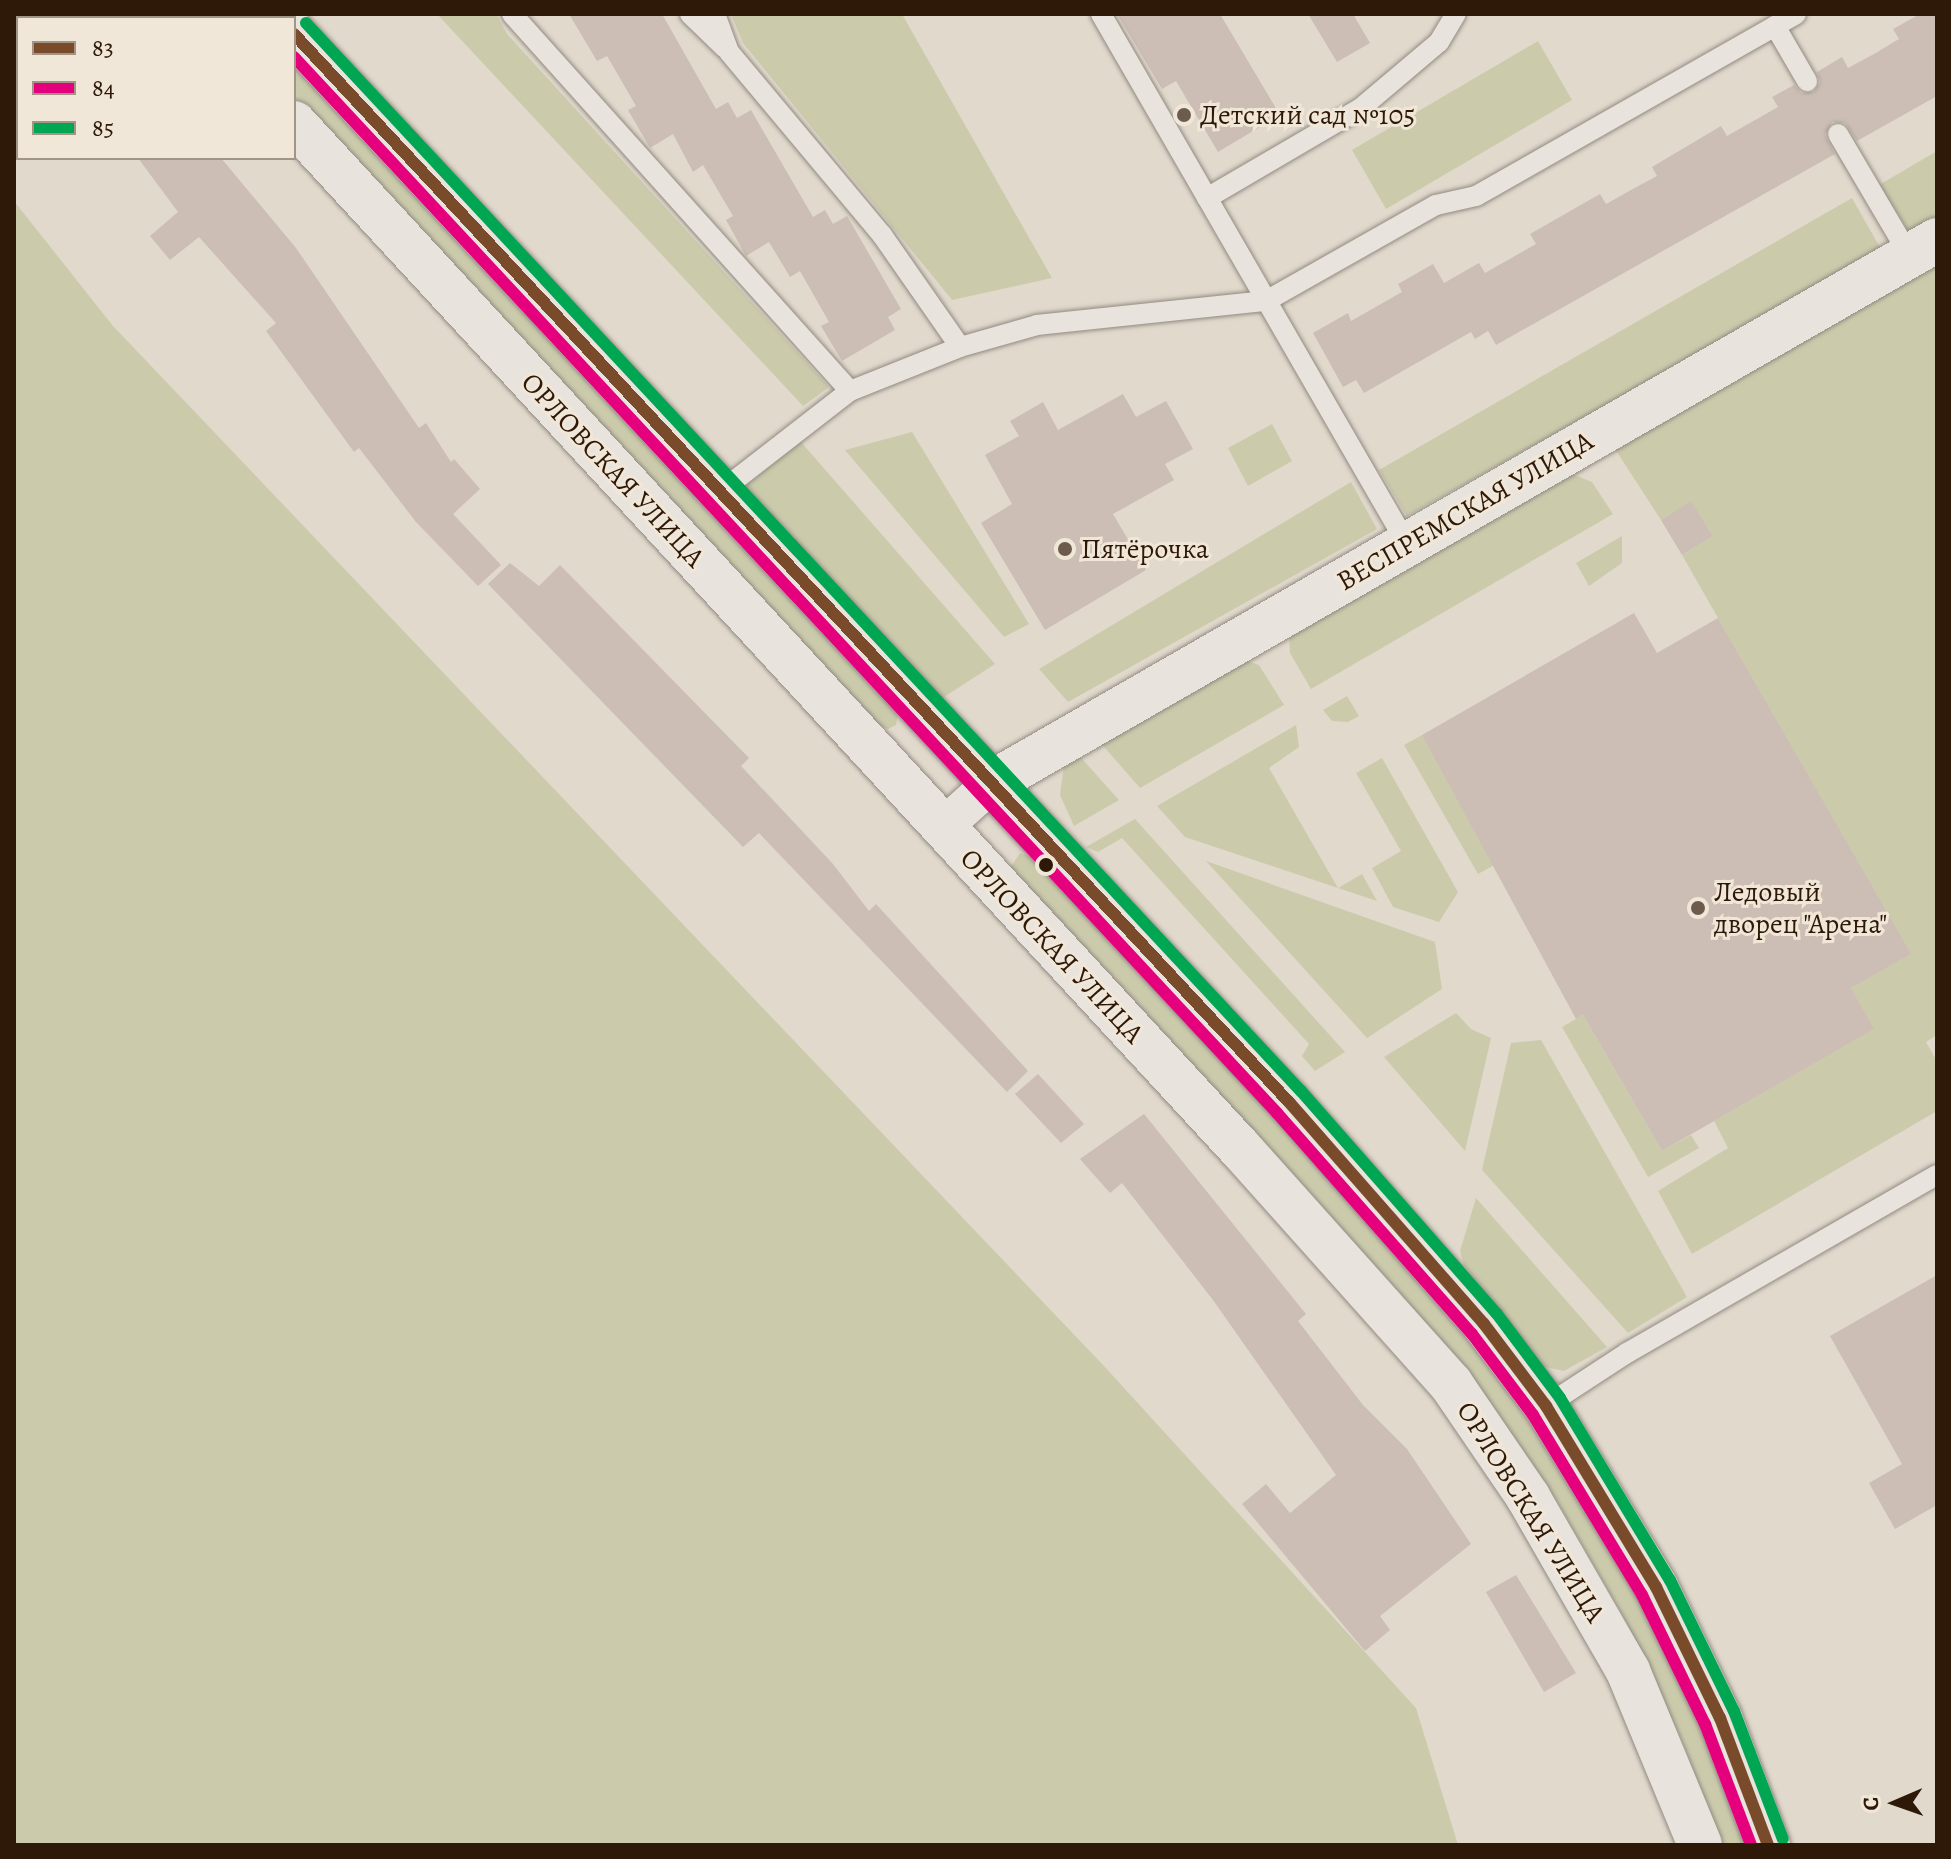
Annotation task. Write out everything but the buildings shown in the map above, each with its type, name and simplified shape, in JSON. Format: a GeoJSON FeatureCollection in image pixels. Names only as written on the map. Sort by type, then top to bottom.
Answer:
{"type":"FeatureCollection","features":[{"type":"Feature","properties":{"kind":"street"},"geometry":{"type":"LineString","coordinates":[[296,36],[1289,1102],[1484,1324],[1546,1406],[1656,1587],[1720,1718],[1768,1845]]}},
{"type":"Feature","properties":{"kind":"street","name":"ОРЛОВСКАЯ УЛИЦА"},"geometry":{"type":"LineString","coordinates":[[296,125],[1451,1384],[1528,1497],[1628,1671],[1700,1845]]}},
{"type":"Feature","properties":{"kind":"street","name":"ВЕСПРЕМСКАЯ УЛИЦА"},"geometry":{"type":"LineString","coordinates":[[993,782],[1923,248]]}},
{"type":"Feature","properties":{"kind":"street"},"geometry":{"type":"LineString","coordinates":[[942,828],[993,782]]}},
{"type":"Feature","properties":{"kind":"lane"},"geometry":{"type":"LineString","coordinates":[[512,14],[850,391]]}},
{"type":"Feature","properties":{"kind":"lane"},"geometry":{"type":"LineString","coordinates":[[690,14],[729,52],[882,235],[960,347]]}},
{"type":"Feature","properties":{"kind":"lane"},"geometry":{"type":"LineString","coordinates":[[715,14],[729,52]]}},
{"type":"Feature","properties":{"kind":"lane"},"geometry":{"type":"LineString","coordinates":[[1101,14],[1407,544]]}},
{"type":"Feature","properties":{"kind":"lane"},"geometry":{"type":"LineString","coordinates":[[1207,198],[1361,108],[1439,42],[1456,14]]}},
{"type":"Feature","properties":{"kind":"lane"},"geometry":{"type":"LineString","coordinates":[[721,491],[850,391],[960,347],[1037,325],[1266,301],[1436,205],[1476,196],[1796,14]]}},
{"type":"Feature","properties":{"kind":"lane"},"geometry":{"type":"LineString","coordinates":[[1775,26],[1807,81]]}},
{"type":"Feature","properties":{"kind":"lane"},"geometry":{"type":"LineString","coordinates":[[1838,134],[1923,248]]}},
{"type":"Feature","properties":{"kind":"lane"},"geometry":{"type":"LineString","coordinates":[[1546,1406],[1627,1353],[1937,1175]]}},
{"type":"Feature","properties":{"kind":"green space"},"geometry":{"type":"Polygon","coordinates":[[[437,14],[496,14],[507,34],[829,387],[803,406],[437,14]]]}},
{"type":"Feature","properties":{"kind":"green space"},"geometry":{"type":"Polygon","coordinates":[[[731,14],[902,14],[1052,278],[952,300],[743,43],[731,14]]]}},
{"type":"Feature","properties":{"kind":"green space"},"geometry":{"type":"Polygon","coordinates":[[[1538,41],[1572,100],[1386,209],[1352,150],[1538,41]]]}},
{"type":"Feature","properties":{"kind":"green space"},"geometry":{"type":"Polygon","coordinates":[[[296,64],[898,712],[896,725],[888,729],[877,724],[296,101],[296,64]]]}},
{"type":"Feature","properties":{"kind":"green space"},"geometry":{"type":"Polygon","coordinates":[[[1937,151],[1937,224],[1913,238],[1879,185],[1937,151]]]}},
{"type":"Feature","properties":{"kind":"green space"},"geometry":{"type":"Polygon","coordinates":[[[1852,198],[1882,251],[1407,516],[1379,470],[1852,198]]]}},
{"type":"Feature","properties":{"kind":"green space"},"geometry":{"type":"Polygon","coordinates":[[[14,201],[113,326],[1104,1366],[1416,1708],[1458,1845],[14,1845],[14,201]]]}},
{"type":"Feature","properties":{"kind":"green space"},"geometry":{"type":"Polygon","coordinates":[[[1937,264],[1937,1035],[1926,1042],[1937,1061],[1937,1111],[1692,1254],[1658,1191],[1728,1148],[1714,1121],[1873,1029],[1851,988],[1910,954],[1682,555],[1713,536],[1691,502],[1661,520],[1615,449],[1937,264]]]}},
{"type":"Feature","properties":{"kind":"green space"},"geometry":{"type":"Polygon","coordinates":[[[1272,424],[1292,461],[1248,486],[1228,448],[1272,424]]]}},
{"type":"Feature","properties":{"kind":"green space"},"geometry":{"type":"Polygon","coordinates":[[[912,432],[1029,624],[1004,637],[845,450],[912,432]]]}},
{"type":"Feature","properties":{"kind":"green space"},"geometry":{"type":"Polygon","coordinates":[[[801,442],[995,664],[935,703],[739,491],[801,442]]]}},
{"type":"Feature","properties":{"kind":"green space"},"geometry":{"type":"Polygon","coordinates":[[[1572,474],[1592,482],[1613,514],[1311,689],[1290,653],[1289,633],[1572,474]]]}},
{"type":"Feature","properties":{"kind":"green space"},"geometry":{"type":"Polygon","coordinates":[[[1351,482],[1377,529],[1068,702],[1039,669],[1351,482]]]}},
{"type":"Feature","properties":{"kind":"green space"},"geometry":{"type":"Polygon","coordinates":[[[1622,536],[1622,563],[1589,586],[1576,563],[1622,536]]]}},
{"type":"Feature","properties":{"kind":"green space"},"geometry":{"type":"Polygon","coordinates":[[[1240,659],[1259,665],[1284,705],[1140,788],[1098,740],[1240,659]]]}},
{"type":"Feature","properties":{"kind":"green space"},"geometry":{"type":"Polygon","coordinates":[[[1347,696],[1359,716],[1348,722],[1332,721],[1323,710],[1347,696]]]}},
{"type":"Feature","properties":{"kind":"green space"},"geometry":{"type":"Polygon","coordinates":[[[1296,725],[1299,747],[1269,768],[1338,888],[1185,837],[1157,806],[1296,725]]]}},
{"type":"Feature","properties":{"kind":"green space"},"geometry":{"type":"Polygon","coordinates":[[[1422,735],[1496,864],[1478,874],[1404,745],[1422,735]]]}},
{"type":"Feature","properties":{"kind":"green space"},"geometry":{"type":"Polygon","coordinates":[[[1076,752],[1119,800],[1074,826],[1060,795],[1064,765],[1076,752]]]}},
{"type":"Feature","properties":{"kind":"green space"},"geometry":{"type":"Polygon","coordinates":[[[1382,758],[1458,892],[1439,922],[1393,907],[1372,868],[1401,851],[1356,773],[1382,758]]]}},
{"type":"Feature","properties":{"kind":"green space"},"geometry":{"type":"Polygon","coordinates":[[[1135,819],[1345,1052],[1315,1071],[1302,1056],[1309,1044],[1122,838],[1098,852],[1086,847],[1135,819]]]}},
{"type":"Feature","properties":{"kind":"green space"},"geometry":{"type":"Polygon","coordinates":[[[1020,853],[1033,858],[1318,1163],[1517,1396],[1644,1596],[1751,1845],[1723,1845],[1681,1738],[1620,1610],[1548,1486],[1495,1410],[1010,868],[1020,853]]]}},
{"type":"Feature","properties":{"kind":"green space"},"geometry":{"type":"Polygon","coordinates":[[[1206,861],[1435,942],[1442,989],[1367,1038],[1206,861]]]}},
{"type":"Feature","properties":{"kind":"green space"},"geometry":{"type":"Polygon","coordinates":[[[1362,874],[1377,901],[1338,888],[1362,874]]]}},
{"type":"Feature","properties":{"kind":"green space"},"geometry":{"type":"Polygon","coordinates":[[[1456,1013],[1471,1029],[1491,1038],[1465,1151],[1384,1057],[1456,1013]]]}},
{"type":"Feature","properties":{"kind":"green space"},"geometry":{"type":"Polygon","coordinates":[[[1583,1015],[1662,1151],[1691,1135],[1699,1148],[1648,1177],[1562,1027],[1583,1015]]]}},
{"type":"Feature","properties":{"kind":"green space"},"geometry":{"type":"Polygon","coordinates":[[[1541,1040],[1687,1297],[1628,1333],[1482,1170],[1511,1043],[1541,1040]]]}},
{"type":"Feature","properties":{"kind":"green space"},"geometry":{"type":"Polygon","coordinates":[[[1476,1198],[1607,1347],[1564,1371],[1545,1367],[1464,1265],[1460,1251],[1476,1198]]]}},
{"type":"Feature","properties":{"kind":"transit line","name":"85"},"geometry":{"type":"LineString","coordinates":[[306,23],[1301,1091],[1497,1314],[1560,1398],[1670,1580],[1734,1711],[1783,1839]]}},
{"type":"Feature","properties":{"kind":"transit line","name":"83"},"geometry":{"type":"LineString","coordinates":[[296,36],[1289,1102],[1484,1324],[1546,1406],[1656,1587],[1720,1718],[1768,1845]]}},
{"type":"Feature","properties":{"kind":"transit line","name":"84"},"geometry":{"type":"LineString","coordinates":[[296,59],[1277,1113],[1472,1334],[1533,1415],[1642,1595],[1705,1724],[1751,1845]]}},
{"type":"Feature","properties":{"kind":"place","name":"Детский сад №105"},"geometry":{"type":"Point","coordinates":[1184,115]}},
{"type":"Feature","properties":{"kind":"place","name":"Пятёрочка"},"geometry":{"type":"Point","coordinates":[1065,549]}},
{"type":"Feature","properties":{"kind":"place","name":"Ледовый дворец \"Арена\""},"geometry":{"type":"Point","coordinates":[1698,908]}}]}
